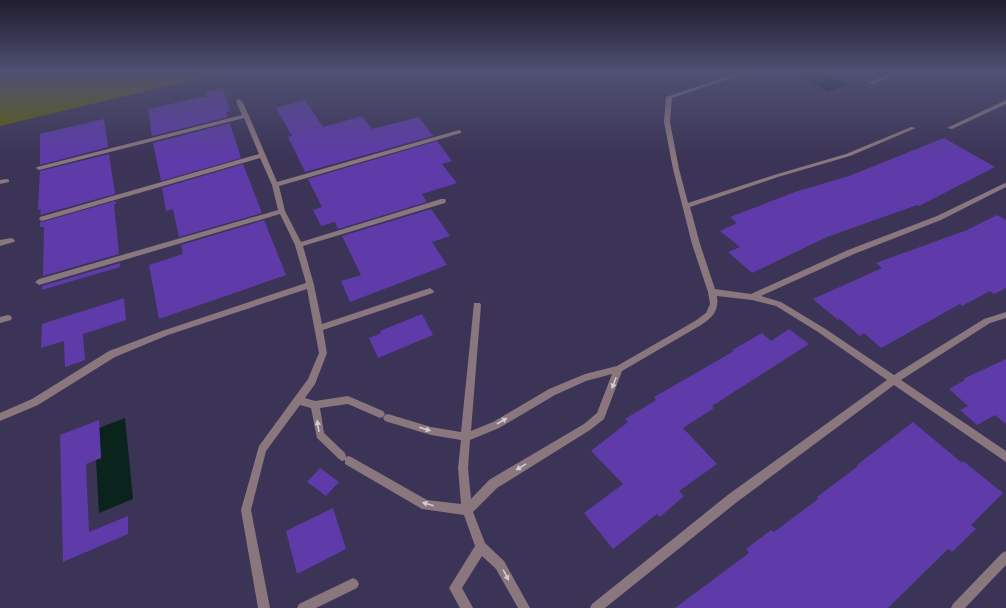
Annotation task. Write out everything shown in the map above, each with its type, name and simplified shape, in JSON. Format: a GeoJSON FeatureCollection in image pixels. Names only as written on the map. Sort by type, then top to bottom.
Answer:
{"type":"FeatureCollection","features":[{"type":"Feature","properties":{"kind":"street"},"geometry":{"type":"LineString","coordinates":[[298,400],[315,405],[348,400],[384,416],[431,431],[466,437],[496,424],[552,392],[585,378],[619,369],[698,323],[709,315],[714,304],[712,292],[696,244],[667,122],[669,100]]}},
{"type":"Feature","properties":{"kind":"street"},"geometry":{"type":"LineString","coordinates":[[239,101],[275,185],[282,211],[299,245],[310,285],[323,353],[312,380],[262,449],[246,510],[264,608]]}},
{"type":"Feature","properties":{"kind":"street"},"geometry":{"type":"LineString","coordinates":[[950,128],[1006,102]]}},
{"type":"Feature","properties":{"kind":"street"},"geometry":{"type":"LineString","coordinates":[[39,168],[246,116]]}},
{"type":"Feature","properties":{"kind":"street"},"geometry":{"type":"LineString","coordinates":[[686,206],[776,176],[848,155],[913,128]]}},
{"type":"Feature","properties":{"kind":"street"},"geometry":{"type":"LineString","coordinates":[[275,185],[459,132]]}},
{"type":"Feature","properties":{"kind":"street"},"geometry":{"type":"LineString","coordinates":[[42,219],[263,155]]}},
{"type":"Feature","properties":{"kind":"street"},"geometry":{"type":"LineString","coordinates":[[0,182],[7,181]]}},
{"type":"Feature","properties":{"kind":"street"},"geometry":{"type":"LineString","coordinates":[[752,298],[851,252],[939,218],[1005,185]]}},
{"type":"Feature","properties":{"kind":"street"},"geometry":{"type":"LineString","coordinates":[[299,245],[443,200]]}},
{"type":"Feature","properties":{"kind":"street"},"geometry":{"type":"LineString","coordinates":[[39,282],[282,211]]}},
{"type":"Feature","properties":{"kind":"street"},"geometry":{"type":"LineString","coordinates":[[0,243],[11,240]]}},
{"type":"Feature","properties":{"kind":"street"},"geometry":{"type":"LineString","coordinates":[[0,417],[35,402],[112,354],[165,333],[310,285]]}},
{"type":"Feature","properties":{"kind":"street"},"geometry":{"type":"LineString","coordinates":[[319,328],[430,291]]}},
{"type":"Feature","properties":{"kind":"street"},"geometry":{"type":"LineString","coordinates":[[712,292],[752,298],[778,304],[821,330],[1006,457]]}},
{"type":"Feature","properties":{"kind":"street"},"geometry":{"type":"LineString","coordinates":[[477,305],[462,468],[467,510],[481,547],[500,565],[524,608]]}},
{"type":"Feature","properties":{"kind":"street"},"geometry":{"type":"LineString","coordinates":[[596,608],[733,498],[894,380],[987,321],[1006,315]]}},
{"type":"Feature","properties":{"kind":"street"},"geometry":{"type":"LineString","coordinates":[[467,510],[493,484],[586,427],[601,416],[619,369]]}},
{"type":"Feature","properties":{"kind":"street"},"geometry":{"type":"LineString","coordinates":[[315,405],[320,435],[345,458],[426,505],[467,510]]}},
{"type":"Feature","properties":{"kind":"street"},"geometry":{"type":"LineString","coordinates":[[467,608],[455,588],[481,547]]}},
{"type":"Feature","properties":{"kind":"street"},"geometry":{"type":"LineString","coordinates":[[957,608],[1006,557]]}},
{"type":"Feature","properties":{"kind":"street"},"geometry":{"type":"LineString","coordinates":[[302,608],[353,584]]}},
{"type":"Feature","properties":{"kind":"shaded area"},"geometry":{"type":"Polygon","coordinates":[[[0,100],[107,100],[0,126],[0,100]]]}},
{"type":"Feature","properties":{"kind":"shaded area"},"geometry":{"type":"Polygon","coordinates":[[[125,418],[133,499],[99,513],[96,460],[101,458],[99,428],[125,418]]]}},
{"type":"Feature","properties":{"kind":"building"},"geometry":{"type":"Polygon","coordinates":[[[187,100],[227,100],[230,111],[226,112],[228,117],[152,136],[148,109],[187,100]]]}},
{"type":"Feature","properties":{"kind":"building"},"geometry":{"type":"Polygon","coordinates":[[[305,100],[323,127],[362,116],[372,129],[419,117],[433,136],[305,172],[288,137],[292,136],[276,108],[305,100]]]}},
{"type":"Feature","properties":{"kind":"building"},"geometry":{"type":"Polygon","coordinates":[[[104,119],[108,147],[40,165],[40,134],[104,119]]]}},
{"type":"Feature","properties":{"kind":"building"},"geometry":{"type":"Polygon","coordinates":[[[230,123],[241,158],[161,181],[153,143],[230,123]]]}},
{"type":"Feature","properties":{"kind":"building"},"geometry":{"type":"Polygon","coordinates":[[[944,138],[995,167],[919,206],[917,205],[827,237],[752,273],[728,252],[740,247],[720,231],[737,223],[730,217],[795,192],[849,176],[944,138]]]}},
{"type":"Feature","properties":{"kind":"building"},"geometry":{"type":"Polygon","coordinates":[[[437,141],[452,161],[442,164],[457,183],[422,194],[427,202],[338,229],[335,222],[321,226],[313,210],[322,207],[308,179],[437,141]]]}},
{"type":"Feature","properties":{"kind":"building"},"geometry":{"type":"Polygon","coordinates":[[[109,154],[115,194],[40,215],[41,209],[38,210],[40,171],[109,154]]]}},
{"type":"Feature","properties":{"kind":"building"},"geometry":{"type":"Polygon","coordinates":[[[243,164],[262,213],[179,237],[173,209],[166,211],[162,188],[243,164]]]}},
{"type":"Feature","properties":{"kind":"building"},"geometry":{"type":"Polygon","coordinates":[[[115,201],[116,204],[114,204],[119,254],[43,276],[44,227],[40,227],[40,221],[42,222],[115,201]]]}},
{"type":"Feature","properties":{"kind":"building"},"geometry":{"type":"Polygon","coordinates":[[[431,209],[450,236],[432,242],[447,265],[350,302],[341,281],[361,275],[342,236],[431,209]]]}},
{"type":"Feature","properties":{"kind":"building"},"geometry":{"type":"Polygon","coordinates":[[[997,215],[1006,220],[1006,288],[994,294],[990,291],[962,306],[960,304],[881,348],[864,333],[860,336],[813,299],[882,268],[876,263],[967,230],[997,215]]]}},
{"type":"Feature","properties":{"kind":"building"},"geometry":{"type":"Polygon","coordinates":[[[264,220],[286,275],[159,319],[149,265],[183,254],[181,245],[264,220]]]}},
{"type":"Feature","properties":{"kind":"building"},"geometry":{"type":"Polygon","coordinates":[[[120,263],[120,267],[42,290],[42,286],[120,263]]]}},
{"type":"Feature","properties":{"kind":"building"},"geometry":{"type":"Polygon","coordinates":[[[124,298],[126,320],[83,334],[85,360],[65,367],[64,341],[41,348],[42,324],[124,298]]]}},
{"type":"Feature","properties":{"kind":"building"},"geometry":{"type":"Polygon","coordinates":[[[422,314],[433,335],[378,358],[369,338],[381,333],[380,331],[422,314]]]}},
{"type":"Feature","properties":{"kind":"building"},"geometry":{"type":"Polygon","coordinates":[[[789,329],[809,344],[712,406],[714,408],[683,428],[717,464],[679,491],[684,496],[660,517],[657,514],[613,549],[584,513],[623,484],[591,451],[628,422],[625,419],[656,400],[654,397],[734,351],[732,350],[762,333],[771,341],[789,329]]]}},
{"type":"Feature","properties":{"kind":"building"},"geometry":{"type":"Polygon","coordinates":[[[1006,359],[1006,424],[995,415],[977,425],[960,410],[968,406],[949,389],[965,380],[963,379],[1006,359]]]}},
{"type":"Feature","properties":{"kind":"building"},"geometry":{"type":"Polygon","coordinates":[[[99,420],[101,458],[86,464],[89,532],[128,516],[128,534],[63,562],[60,435],[99,420]]]}},
{"type":"Feature","properties":{"kind":"building"},"geometry":{"type":"Polygon","coordinates":[[[913,422],[962,463],[963,461],[1003,493],[971,525],[976,529],[952,552],[948,549],[888,608],[675,608],[749,553],[746,549],[771,530],[774,532],[818,499],[817,497],[913,422]]]}},
{"type":"Feature","properties":{"kind":"building"},"geometry":{"type":"Polygon","coordinates":[[[320,468],[339,482],[326,496],[307,482],[320,468]]]}},
{"type":"Feature","properties":{"kind":"building"},"geometry":{"type":"Polygon","coordinates":[[[333,508],[346,549],[297,574],[286,531],[333,508]]]}}]}
